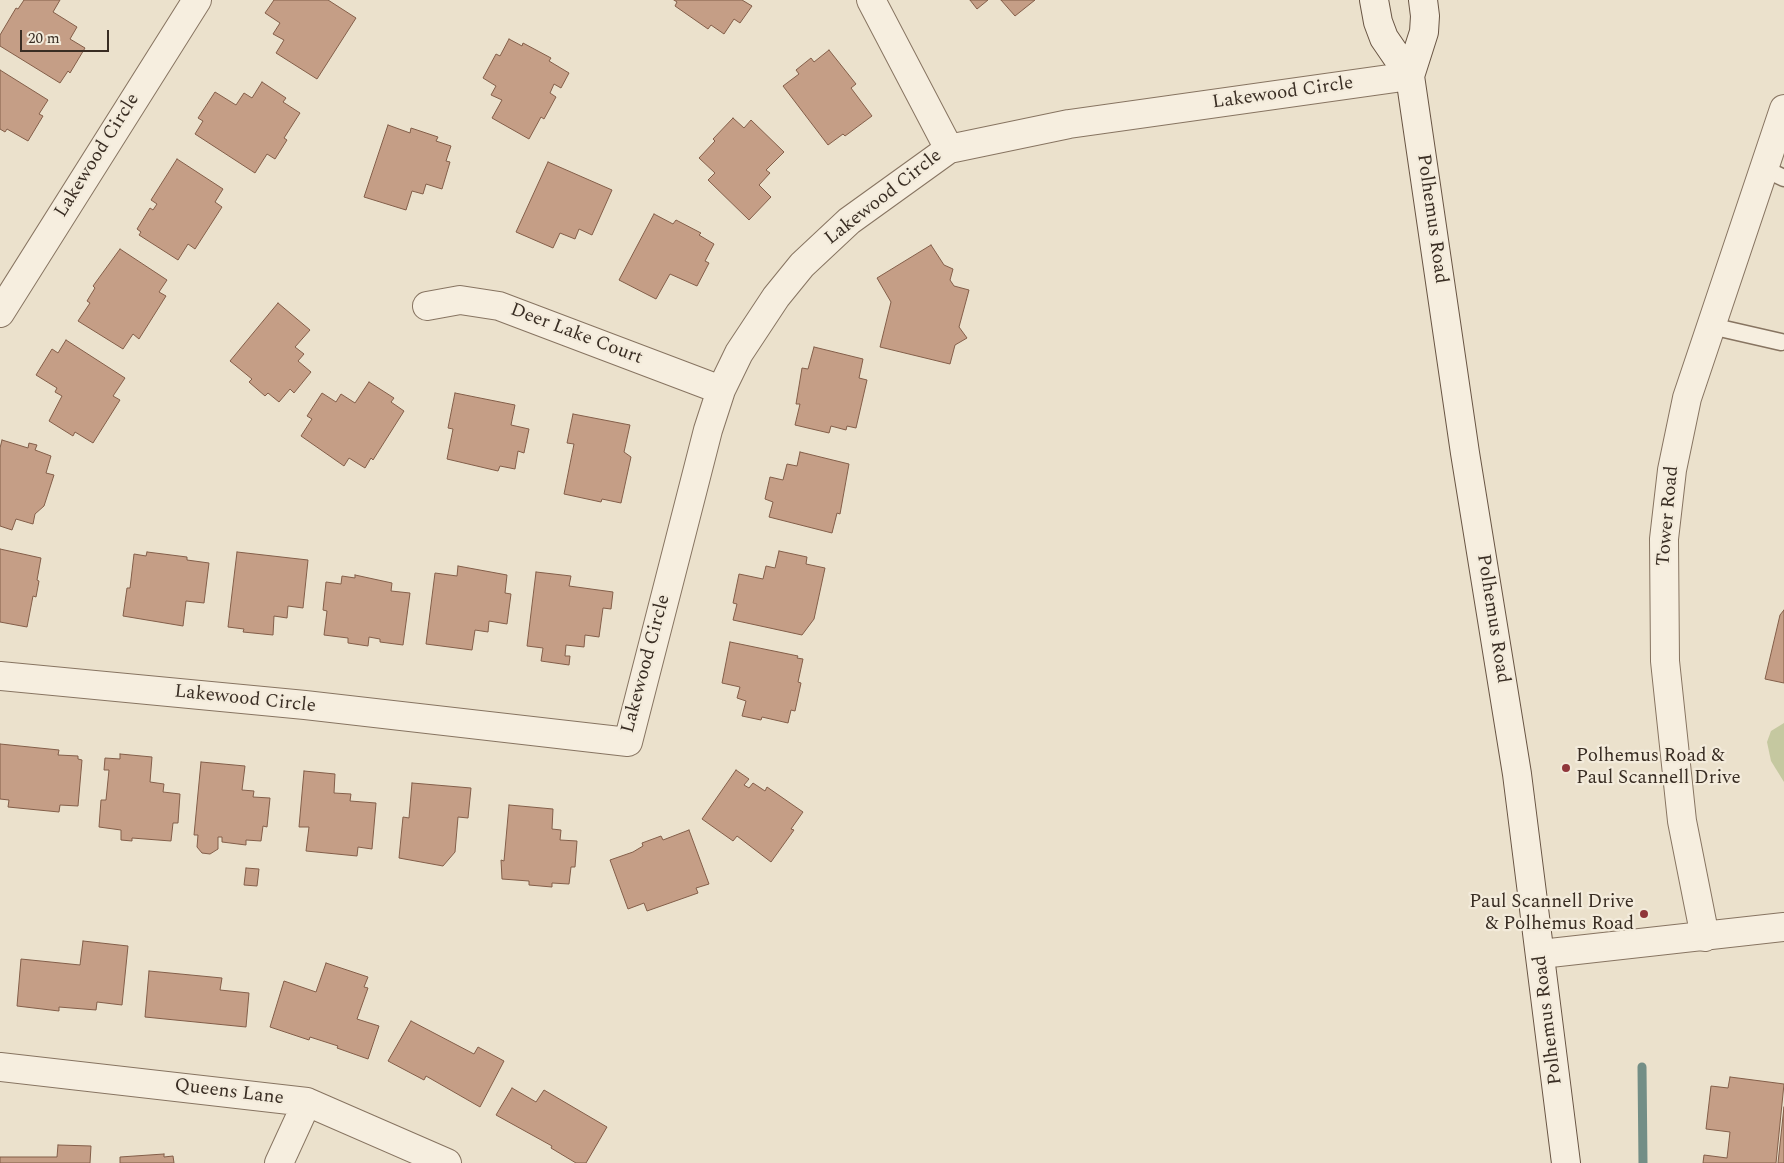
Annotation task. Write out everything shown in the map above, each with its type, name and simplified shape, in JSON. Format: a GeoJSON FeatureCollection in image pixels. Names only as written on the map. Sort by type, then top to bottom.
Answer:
{"type":"FeatureCollection","features":[{"type":"Feature","properties":{"kind":"street","name":"Lakewood Circle"},"geometry":{"type":"LineString","coordinates":[[0,313],[197,0]]}},
{"type":"Feature","properties":{"kind":"street","name":"Lakewood Circle"},"geometry":{"type":"LineString","coordinates":[[871,0],[949,149]]}},
{"type":"Feature","properties":{"kind":"street"},"geometry":{"type":"LineString","coordinates":[[1374,0],[1378,22],[1384,38],[1410,76]]}},
{"type":"Feature","properties":{"kind":"street"},"geometry":{"type":"LineString","coordinates":[[1410,76],[1424,32],[1423,0]]}},
{"type":"Feature","properties":{"kind":"street","name":"Lakewood Circle"},"geometry":{"type":"LineString","coordinates":[[0,676],[305,705],[628,742],[708,430],[721,390],[758,321],[802,265],[849,221],[949,149],[1069,124],[1410,76]]}},
{"type":"Feature","properties":{"kind":"street","name":"Polhemus Road"},"geometry":{"type":"LineString","coordinates":[[1410,76],[1465,453],[1511,732],[1541,954],[1566,1163]]}},
{"type":"Feature","properties":{"kind":"street","name":"Tower Road"},"geometry":{"type":"LineString","coordinates":[[1705,937],[1682,821],[1665,661],[1664,539],[1672,470],[1687,398],[1745,230],[1773,173],[1784,109]]}},
{"type":"Feature","properties":{"kind":"street","name":"Deer Lake Court"},"geometry":{"type":"LineString","coordinates":[[427,306],[460,300],[499,306],[721,390]]}},
{"type":"Feature","properties":{"kind":"street"},"geometry":{"type":"LineString","coordinates":[[1541,954],[1648,940],[1705,937],[1784,927]]}},
{"type":"Feature","properties":{"kind":"street","name":"Queens Lane"},"geometry":{"type":"LineString","coordinates":[[0,1067],[307,1102],[447,1163]]}},
{"type":"Feature","properties":{"kind":"street"},"geometry":{"type":"LineString","coordinates":[[279,1163],[307,1102]]}},
{"type":"Feature","properties":{"kind":"lane"},"geometry":{"type":"LineString","coordinates":[[1711,326],[1781,342]]}},
{"type":"Feature","properties":{"kind":"green space"},"geometry":{"type":"Polygon","coordinates":[[[1784,723],[1784,782],[1771,761],[1767,742],[1771,731],[1784,723]]]}},
{"type":"Feature","properties":{"kind":"building"},"geometry":{"type":"Polygon","coordinates":[[[24,0],[60,0],[53,12],[77,27],[70,39],[85,48],[70,73],[68,71],[60,83],[0,46],[0,35],[16,8],[18,9],[24,0]]]}},
{"type":"Feature","properties":{"kind":"building"},"geometry":{"type":"Polygon","coordinates":[[[274,0],[328,0],[356,18],[317,79],[276,53],[284,40],[273,34],[280,23],[265,13],[274,0]]]}},
{"type":"Feature","properties":{"kind":"building"},"geometry":{"type":"Polygon","coordinates":[[[674,0],[742,0],[752,6],[740,23],[734,19],[724,34],[711,25],[708,29],[675,6],[677,2],[674,0]]]}},
{"type":"Feature","properties":{"kind":"building"},"geometry":{"type":"Polygon","coordinates":[[[970,0],[988,0],[977,9],[970,0]]]}},
{"type":"Feature","properties":{"kind":"building"},"geometry":{"type":"Polygon","coordinates":[[[1001,0],[1035,0],[1015,16],[1001,0]]]}},
{"type":"Feature","properties":{"kind":"building"},"geometry":{"type":"Polygon","coordinates":[[[509,39],[522,46],[523,43],[551,58],[549,61],[569,73],[561,88],[554,84],[550,93],[556,97],[544,119],[541,117],[529,139],[492,118],[502,100],[491,95],[496,86],[483,78],[496,54],[500,56],[509,39]]]}},
{"type":"Feature","properties":{"kind":"building"},"geometry":{"type":"Polygon","coordinates":[[[829,50],[856,84],[851,88],[872,116],[845,136],[843,134],[828,145],[783,86],[799,74],[796,70],[811,58],[814,62],[829,50]]]}},
{"type":"Feature","properties":{"kind":"building"},"geometry":{"type":"Polygon","coordinates":[[[0,70],[48,100],[39,114],[43,116],[28,141],[7,129],[5,132],[0,129],[0,70]]]}},
{"type":"Feature","properties":{"kind":"building"},"geometry":{"type":"Polygon","coordinates":[[[262,82],[286,98],[283,102],[300,113],[284,138],[287,140],[275,159],[267,154],[255,173],[195,134],[203,121],[198,118],[215,92],[236,105],[244,93],[252,98],[262,82]]]}},
{"type":"Feature","properties":{"kind":"building"},"geometry":{"type":"Polygon","coordinates":[[[733,118],[744,128],[751,120],[784,152],[766,170],[770,173],[759,185],[771,197],[749,220],[708,180],[715,173],[699,158],[715,141],[713,139],[733,118]]]}},
{"type":"Feature","properties":{"kind":"building"},"geometry":{"type":"Polygon","coordinates":[[[388,125],[410,133],[411,128],[438,137],[436,141],[451,146],[446,161],[450,162],[442,189],[426,184],[423,194],[412,191],[406,210],[364,197],[388,125]]]}},
{"type":"Feature","properties":{"kind":"building"},"geometry":{"type":"Polygon","coordinates":[[[177,159],[223,189],[215,202],[222,207],[195,249],[188,244],[178,260],[139,235],[141,232],[137,229],[150,208],[153,210],[157,204],[151,200],[177,159]]]}},
{"type":"Feature","properties":{"kind":"building"},"geometry":{"type":"Polygon","coordinates":[[[548,162],[612,190],[592,235],[579,229],[575,239],[560,233],[553,248],[516,232],[548,162]]]}},
{"type":"Feature","properties":{"kind":"building"},"geometry":{"type":"Polygon","coordinates":[[[654,214],[673,224],[676,220],[701,233],[699,235],[714,244],[705,261],[709,263],[697,286],[670,274],[656,299],[619,280],[654,214]]]}},
{"type":"Feature","properties":{"kind":"building"},"geometry":{"type":"Polygon","coordinates":[[[931,245],[944,265],[953,269],[950,280],[954,286],[969,290],[959,327],[967,338],[955,345],[950,364],[880,347],[891,302],[877,278],[931,245]]]}},
{"type":"Feature","properties":{"kind":"building"},"geometry":{"type":"Polygon","coordinates":[[[120,249],[167,280],[159,292],[166,296],[139,339],[133,334],[123,349],[78,321],[90,303],[87,301],[95,288],[93,286],[120,249]]]}},
{"type":"Feature","properties":{"kind":"building"},"geometry":{"type":"Polygon","coordinates":[[[278,303],[310,330],[295,347],[304,354],[298,361],[311,372],[294,393],[290,389],[279,402],[268,393],[265,396],[249,382],[252,379],[230,361],[278,303]]]}},
{"type":"Feature","properties":{"kind":"building"},"geometry":{"type":"Polygon","coordinates":[[[66,340],[125,378],[113,396],[120,400],[93,443],[75,432],[73,436],[49,421],[62,396],[55,392],[57,388],[36,375],[52,349],[58,353],[66,340]]]}},
{"type":"Feature","properties":{"kind":"building"},"geometry":{"type":"Polygon","coordinates":[[[814,347],[863,359],[859,378],[867,380],[856,428],[847,426],[846,430],[831,426],[829,433],[795,425],[800,404],[796,404],[802,368],[808,369],[814,347]]]}},
{"type":"Feature","properties":{"kind":"building"},"geometry":{"type":"Polygon","coordinates":[[[369,382],[394,398],[391,402],[404,411],[373,460],[371,458],[365,468],[349,458],[344,466],[301,436],[312,419],[307,416],[322,393],[336,402],[341,394],[355,403],[369,382]]]}},
{"type":"Feature","properties":{"kind":"building"},"geometry":{"type":"Polygon","coordinates":[[[455,393],[515,405],[511,425],[529,429],[524,453],[518,451],[515,469],[500,466],[498,471],[447,459],[453,429],[448,428],[455,393]]]}},
{"type":"Feature","properties":{"kind":"building"},"geometry":{"type":"Polygon","coordinates":[[[573,414],[630,425],[624,452],[631,457],[621,503],[602,499],[601,502],[564,494],[574,444],[567,443],[573,414]]]}},
{"type":"Feature","properties":{"kind":"building"},"geometry":{"type":"Polygon","coordinates":[[[2,440],[28,448],[29,443],[37,445],[35,450],[51,456],[46,473],[54,475],[44,506],[35,514],[33,524],[16,519],[12,530],[0,526],[0,448],[2,440]]]}},
{"type":"Feature","properties":{"kind":"building"},"geometry":{"type":"Polygon","coordinates":[[[800,452],[849,464],[840,514],[837,513],[832,533],[769,517],[773,502],[765,499],[770,477],[783,480],[787,464],[797,466],[800,452]]]}},
{"type":"Feature","properties":{"kind":"building"},"geometry":{"type":"Polygon","coordinates":[[[0,549],[41,558],[36,597],[33,596],[27,627],[0,622],[0,549]]]}},
{"type":"Feature","properties":{"kind":"building"},"geometry":{"type":"Polygon","coordinates":[[[779,551],[807,557],[806,564],[825,568],[814,619],[802,635],[733,620],[737,604],[733,603],[739,574],[763,579],[766,566],[775,568],[779,551]]]}},
{"type":"Feature","properties":{"kind":"building"},"geometry":{"type":"Polygon","coordinates":[[[147,552],[187,557],[187,560],[209,563],[204,603],[186,601],[183,626],[123,616],[127,588],[130,588],[134,554],[146,556],[147,552]]]}},
{"type":"Feature","properties":{"kind":"building"},"geometry":{"type":"Polygon","coordinates":[[[237,552],[308,560],[303,608],[288,606],[287,618],[274,616],[273,635],[243,632],[244,629],[228,627],[237,552]]]}},
{"type":"Feature","properties":{"kind":"building"},"geometry":{"type":"Polygon","coordinates":[[[458,566],[507,575],[505,593],[511,594],[507,624],[489,621],[488,632],[475,630],[472,650],[426,644],[435,573],[457,576],[458,566]]]}},
{"type":"Feature","properties":{"kind":"building"},"geometry":{"type":"Polygon","coordinates":[[[536,572],[571,576],[569,586],[613,592],[611,609],[603,608],[599,637],[585,635],[584,647],[566,645],[565,656],[570,656],[569,665],[541,661],[543,648],[527,646],[536,572]]]}},
{"type":"Feature","properties":{"kind":"building"},"geometry":{"type":"Polygon","coordinates":[[[355,575],[392,583],[391,591],[410,593],[403,645],[380,642],[380,639],[369,637],[368,646],[348,643],[348,638],[324,635],[327,611],[323,610],[326,582],[341,584],[342,576],[355,578],[355,575]]]}},
{"type":"Feature","properties":{"kind":"building"},"geometry":{"type":"Polygon","coordinates":[[[1784,610],[1784,683],[1765,679],[1780,615],[1784,610]]]}},
{"type":"Feature","properties":{"kind":"building"},"geometry":{"type":"Polygon","coordinates":[[[730,642],[798,656],[797,658],[803,659],[798,682],[801,683],[795,711],[791,710],[788,723],[762,717],[761,720],[742,716],[746,701],[737,698],[740,687],[722,683],[730,642]]]}},
{"type":"Feature","properties":{"kind":"building"},"geometry":{"type":"Polygon","coordinates":[[[0,744],[59,750],[58,755],[78,756],[78,759],[82,760],[78,806],[60,805],[59,812],[8,807],[9,800],[0,799],[0,744]]]}},
{"type":"Feature","properties":{"kind":"building"},"geometry":{"type":"Polygon","coordinates":[[[120,754],[152,757],[150,782],[164,784],[163,792],[180,794],[178,823],[173,823],[171,841],[132,838],[132,841],[121,840],[121,830],[99,827],[101,800],[106,800],[109,770],[104,770],[105,758],[120,759],[120,754]]]}},
{"type":"Feature","properties":{"kind":"building"},"geometry":{"type":"Polygon","coordinates":[[[201,762],[245,766],[242,790],[254,791],[253,797],[270,798],[267,827],[263,826],[261,841],[246,840],[246,845],[222,842],[222,837],[218,837],[218,849],[210,854],[202,853],[197,847],[198,835],[194,835],[201,762]]]}},
{"type":"Feature","properties":{"kind":"building"},"geometry":{"type":"Polygon","coordinates":[[[736,770],[749,779],[744,785],[749,788],[753,783],[765,791],[767,787],[803,812],[791,829],[794,830],[771,862],[737,836],[733,841],[702,819],[736,770]]]}},
{"type":"Feature","properties":{"kind":"building"},"geometry":{"type":"Polygon","coordinates":[[[304,771],[335,774],[334,793],[351,794],[350,801],[376,803],[372,849],[358,847],[357,856],[306,851],[309,827],[299,827],[304,771]]]}},
{"type":"Feature","properties":{"kind":"building"},"geometry":{"type":"Polygon","coordinates":[[[412,783],[471,788],[468,818],[458,817],[455,852],[443,866],[399,858],[403,817],[409,818],[412,783]]]}},
{"type":"Feature","properties":{"kind":"building"},"geometry":{"type":"Polygon","coordinates":[[[509,805],[553,809],[552,829],[561,830],[560,840],[577,841],[575,867],[571,867],[569,884],[552,883],[552,887],[529,885],[529,881],[502,879],[501,860],[504,861],[509,805]]]}},
{"type":"Feature","properties":{"kind":"building"},"geometry":{"type":"Polygon","coordinates":[[[689,830],[709,884],[696,888],[698,893],[647,911],[644,903],[628,909],[610,860],[633,852],[643,846],[642,843],[661,836],[663,840],[689,830]]]}},
{"type":"Feature","properties":{"kind":"building"},"geometry":{"type":"Polygon","coordinates":[[[246,868],[259,869],[257,886],[244,885],[246,868]]]}},
{"type":"Feature","properties":{"kind":"building"},"geometry":{"type":"Polygon","coordinates":[[[83,941],[128,946],[122,1005],[97,1002],[96,1010],[59,1007],[59,1011],[17,1006],[21,959],[80,965],[83,941]]]}},
{"type":"Feature","properties":{"kind":"building"},"geometry":{"type":"Polygon","coordinates":[[[326,963],[368,977],[364,987],[368,988],[357,1019],[379,1026],[368,1059],[337,1048],[338,1046],[310,1037],[309,1040],[270,1027],[284,981],[316,992],[326,963]]]}},
{"type":"Feature","properties":{"kind":"building"},"geometry":{"type":"Polygon","coordinates":[[[149,971],[222,978],[220,990],[249,993],[246,1027],[145,1017],[149,971]]]}},
{"type":"Feature","properties":{"kind":"building"},"geometry":{"type":"Polygon","coordinates":[[[411,1021],[474,1054],[478,1047],[504,1061],[480,1107],[426,1076],[424,1080],[388,1061],[411,1021]]]}},
{"type":"Feature","properties":{"kind":"building"},"geometry":{"type":"Polygon","coordinates":[[[1730,1077],[1784,1084],[1776,1163],[1703,1163],[1704,1155],[1727,1158],[1730,1132],[1706,1129],[1711,1086],[1728,1088],[1730,1077]]]}},
{"type":"Feature","properties":{"kind":"building"},"geometry":{"type":"Polygon","coordinates":[[[512,1088],[536,1102],[544,1090],[607,1127],[586,1163],[576,1163],[551,1148],[552,1146],[496,1115],[512,1088]]]}},
{"type":"Feature","properties":{"kind":"building"},"geometry":{"type":"Polygon","coordinates":[[[1784,1107],[1784,1163],[1778,1163],[1784,1107]]]}},
{"type":"Feature","properties":{"kind":"building"},"geometry":{"type":"Polygon","coordinates":[[[58,1145],[91,1146],[90,1163],[0,1163],[0,1157],[57,1157],[58,1145]]]}},
{"type":"Feature","properties":{"kind":"building"},"geometry":{"type":"Polygon","coordinates":[[[164,1154],[164,1157],[173,1156],[174,1163],[120,1163],[120,1157],[164,1154]]]}},
{"type":"Feature","properties":{"kind":"waterway"},"geometry":{"type":"LineString","coordinates":[[1642,1067],[1643,1163]]}},
{"type":"Feature","properties":{"kind":"place","name":"Polhemus Road & Paul Scannell Drive"},"geometry":{"type":"Point","coordinates":[1566,768]}},
{"type":"Feature","properties":{"kind":"place","name":"Paul Scannell Drive & Polhemus Road"},"geometry":{"type":"Point","coordinates":[1644,914]}}]}
